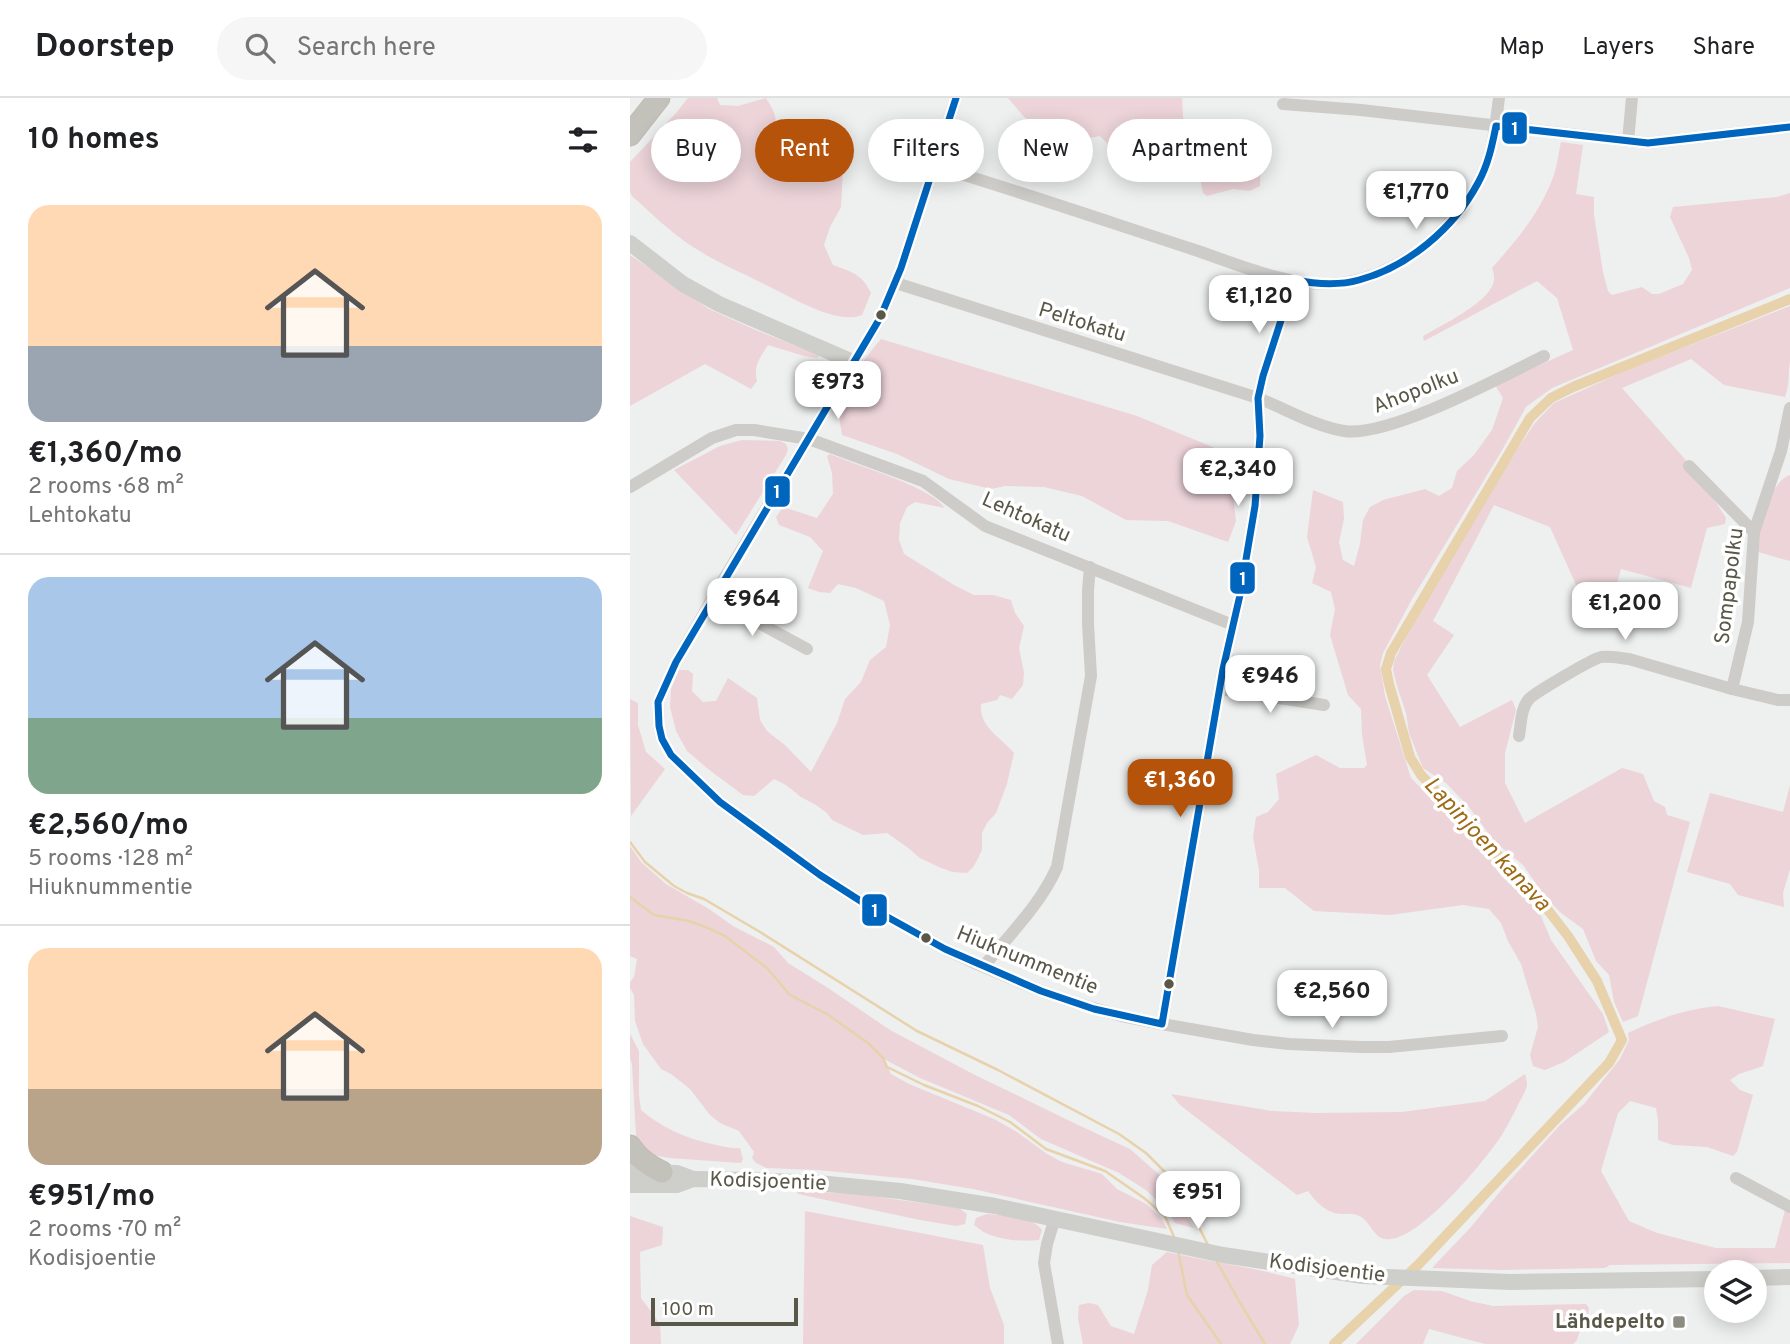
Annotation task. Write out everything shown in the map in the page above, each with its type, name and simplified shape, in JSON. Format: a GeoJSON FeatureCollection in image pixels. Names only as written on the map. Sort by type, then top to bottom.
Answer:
{"type":"FeatureCollection","features":[{"type":"Feature","properties":{"kind":"highway"},"geometry":{"type":"LineString","coordinates":[[630,135],[659,98]]}},
{"type":"Feature","properties":{"kind":"highway"},"geometry":{"type":"LineString","coordinates":[[630,1146],[636,1156],[662,1172]]}},
{"type":"Feature","properties":{"kind":"street"},"geometry":{"type":"LineString","coordinates":[[949,119],[956,98]]}},
{"type":"Feature","properties":{"kind":"street"},"geometry":{"type":"LineString","coordinates":[[984,182],[1294,280],[1315,284],[1359,280],[1388,270],[1418,251],[1454,218],[1472,193],[1487,164],[1499,98]]}},
{"type":"Feature","properties":{"kind":"street"},"geometry":{"type":"LineString","coordinates":[[1628,141],[1632,98]]}},
{"type":"Feature","properties":{"kind":"street"},"geometry":{"type":"LineString","coordinates":[[1283,104],[1362,104],[1496,126],[1660,143],[1790,127]]}},
{"type":"Feature","properties":{"kind":"street"},"geometry":{"type":"LineString","coordinates":[[807,649],[713,598],[880,318],[896,283],[929,182]]}},
{"type":"Feature","properties":{"kind":"street"},"geometry":{"type":"LineString","coordinates":[[630,243],[683,284],[719,304],[853,362]]}},
{"type":"Feature","properties":{"kind":"street"},"geometry":{"type":"LineString","coordinates":[[1161,1024],[1255,506],[1260,436],[1258,398],[1294,280]]}},
{"type":"Feature","properties":{"kind":"street","name":"Peltokatu"},"geometry":{"type":"LineString","coordinates":[[896,283],[1258,398]]}},
{"type":"Feature","properties":{"kind":"street","name":"Ahopolku"},"geometry":{"type":"LineString","coordinates":[[1258,398],[1320,425],[1345,431],[1367,430],[1422,412],[1544,356]]}},
{"type":"Feature","properties":{"kind":"street","name":"Sompapolku"},"geometry":{"type":"LineString","coordinates":[[1732,689],[1748,622],[1754,533],[1781,451],[1790,408]]}},
{"type":"Feature","properties":{"kind":"street","name":"Lehtokatu"},"geometry":{"type":"LineString","coordinates":[[630,487],[712,438],[736,430],[754,430],[809,439],[923,481],[985,526],[1233,622]]}},
{"type":"Feature","properties":{"kind":"street"},"geometry":{"type":"LineString","coordinates":[[1689,466],[1754,533]]}},
{"type":"Feature","properties":{"kind":"street"},"geometry":{"type":"LineString","coordinates":[[984,967],[1033,906],[1051,881],[1057,867],[1091,676],[1088,624],[1090,567]]}},
{"type":"Feature","properties":{"kind":"street","name":"Hiuknummentie"},"geometry":{"type":"LineString","coordinates":[[713,598],[676,663],[658,702],[662,739],[671,755],[720,802],[862,903],[945,949],[1041,991],[1079,1004],[1161,1024],[1253,1040],[1322,1046],[1417,1045],[1502,1036]]}},
{"type":"Feature","properties":{"kind":"street"},"geometry":{"type":"LineString","coordinates":[[1519,736],[1523,709],[1529,699],[1599,658],[1629,659],[1732,689],[1777,700],[1790,700]]}},
{"type":"Feature","properties":{"kind":"street"},"geometry":{"type":"LineString","coordinates":[[1220,689],[1324,705]]}},
{"type":"Feature","properties":{"kind":"street","name":"Kodisjoentie"},"geometry":{"type":"LineString","coordinates":[[630,1172],[677,1173],[693,1179],[778,1181],[900,1191],[995,1206],[1223,1255],[1379,1277],[1510,1282],[1704,1279]]}},
{"type":"Feature","properties":{"kind":"street"},"geometry":{"type":"LineString","coordinates":[[1736,1178],[1790,1207]]}},
{"type":"Feature","properties":{"kind":"street","name":"Kodisjoentie"},"geometry":{"type":"LineString","coordinates":[[630,1185],[677,1185],[693,1179]]}},
{"type":"Feature","properties":{"kind":"street"},"geometry":{"type":"LineString","coordinates":[[1055,1218],[1044,1263],[1058,1344]]}},
{"type":"Feature","properties":{"kind":"street"},"geometry":{"type":"LineString","coordinates":[[1767,1278],[1790,1277]]}},
{"type":"Feature","properties":{"kind":"shaded area"},"geometry":{"type":"Polygon","coordinates":[[[688,98],[717,98],[720,105],[738,106],[766,98],[776,119],[755,119],[755,182],[842,182],[841,207],[824,245],[833,265],[856,274],[868,287],[871,293],[862,315],[851,317],[825,313],[716,261],[682,240],[632,196],[630,162],[651,140],[651,182],[741,182],[741,119],[670,119],[688,98]]]}},
{"type":"Feature","properties":{"kind":"shaded area"},"geometry":{"type":"Polygon","coordinates":[[[1008,98],[1182,98],[1183,119],[1107,119],[1107,144],[1100,136],[1093,137],[1093,119],[1025,118],[1008,98]]]}},
{"type":"Feature","properties":{"kind":"shaded area"},"geometry":{"type":"Polygon","coordinates":[[[1561,142],[1583,145],[1576,194],[1594,197],[1594,215],[1603,272],[1608,291],[1612,295],[1642,287],[1652,294],[1659,294],[1683,284],[1692,270],[1670,217],[1673,207],[1777,197],[1790,193],[1790,288],[1552,388],[1526,407],[1383,653],[1380,665],[1385,696],[1411,778],[1491,860],[1501,876],[1528,900],[1541,916],[1551,940],[1603,1014],[1609,1032],[1564,1062],[1545,1070],[1533,1066],[1530,1055],[1538,1027],[1521,964],[1501,923],[1489,909],[1463,905],[1390,915],[1314,911],[1285,888],[1259,888],[1259,870],[1253,837],[1256,817],[1268,812],[1279,799],[1276,774],[1316,755],[1340,768],[1364,768],[1367,765],[1361,709],[1348,695],[1330,635],[1335,609],[1331,592],[1312,583],[1316,567],[1307,537],[1313,490],[1343,502],[1344,519],[1339,542],[1343,560],[1354,566],[1363,520],[1370,507],[1383,500],[1425,489],[1439,496],[1452,488],[1457,471],[1474,455],[1492,430],[1503,398],[1495,385],[1573,350],[1557,298],[1537,281],[1424,341],[1423,336],[1462,313],[1489,291],[1494,280],[1492,268],[1526,227],[1547,192],[1561,142]]]}},
{"type":"Feature","properties":{"kind":"shaded area"},"geometry":{"type":"Polygon","coordinates":[[[1201,182],[1260,182],[1260,186],[1250,191],[1233,189],[1207,196],[1203,193],[1201,182]]]}},
{"type":"Feature","properties":{"kind":"shaded area"},"geometry":{"type":"Polygon","coordinates":[[[630,255],[709,309],[819,355],[818,358],[768,345],[758,362],[757,381],[751,389],[705,364],[630,406],[630,255]]]}},
{"type":"Feature","properties":{"kind":"shaded area"},"geometry":{"type":"Polygon","coordinates":[[[1790,306],[1790,361],[1785,397],[1724,385],[1691,359],[1622,388],[1698,474],[1726,518],[1725,524],[1707,528],[1691,588],[1621,569],[1609,613],[1586,607],[1550,527],[1494,505],[1433,621],[1454,635],[1427,675],[1460,727],[1512,700],[1516,710],[1505,753],[1505,783],[1525,823],[1622,768],[1643,774],[1654,801],[1665,807],[1667,815],[1690,822],[1638,1016],[1623,1022],[1614,1002],[1609,975],[1596,961],[1583,929],[1561,913],[1545,896],[1523,865],[1494,841],[1469,807],[1446,783],[1423,768],[1409,733],[1393,670],[1394,661],[1417,616],[1505,467],[1535,423],[1554,403],[1632,368],[1790,306]]]}},
{"type":"Feature","properties":{"kind":"shaded area"},"geometry":{"type":"Polygon","coordinates":[[[881,339],[1137,416],[1249,462],[1249,477],[1233,496],[1236,521],[1228,542],[1168,521],[1126,520],[1082,496],[1044,487],[1005,486],[991,489],[949,479],[897,454],[842,435],[839,413],[844,394],[881,339]]]}},
{"type":"Feature","properties":{"kind":"shaded area"},"geometry":{"type":"Polygon","coordinates":[[[742,440],[780,441],[786,444],[788,449],[736,535],[674,470],[720,446],[742,440]]]}},
{"type":"Feature","properties":{"kind":"shaded area"},"geometry":{"type":"Polygon","coordinates":[[[830,454],[909,484],[937,500],[945,508],[915,502],[907,507],[900,523],[899,540],[904,554],[974,595],[993,595],[1011,600],[1015,613],[1024,626],[1019,648],[1024,673],[1023,685],[1012,699],[1000,695],[997,700],[981,704],[983,720],[987,726],[1014,753],[1007,784],[996,813],[982,833],[982,850],[967,873],[952,872],[920,858],[887,833],[863,835],[832,820],[816,805],[774,779],[754,796],[743,795],[687,751],[676,731],[670,707],[671,689],[679,670],[688,670],[693,674],[692,691],[703,702],[716,701],[728,678],[757,698],[760,720],[767,731],[811,772],[837,723],[845,699],[861,682],[870,660],[886,647],[890,625],[884,601],[856,588],[838,584],[830,593],[808,588],[823,551],[810,537],[779,525],[776,517],[783,507],[817,518],[833,494],[832,473],[827,456],[830,454]]]}},
{"type":"Feature","properties":{"kind":"shaded area"},"geometry":{"type":"Polygon","coordinates":[[[1790,475],[1790,561],[1758,552],[1758,531],[1770,497],[1779,483],[1790,475]]]}},
{"type":"Feature","properties":{"kind":"shaded area"},"geometry":{"type":"Polygon","coordinates":[[[630,699],[638,703],[638,725],[646,752],[665,769],[631,816],[630,699]]]}},
{"type":"Feature","properties":{"kind":"shaded area"},"geometry":{"type":"Polygon","coordinates":[[[1790,785],[1790,869],[1783,893],[1784,907],[1738,895],[1730,884],[1687,872],[1710,793],[1783,812],[1790,785]]]}},
{"type":"Feature","properties":{"kind":"shaded area"},"geometry":{"type":"Polygon","coordinates":[[[630,846],[642,863],[666,884],[733,926],[774,947],[788,963],[890,1030],[973,1074],[1130,1149],[1163,1178],[1194,1228],[1175,1223],[1168,1211],[1146,1190],[1119,1173],[1041,1139],[1009,1115],[920,1078],[884,1059],[891,1074],[909,1084],[994,1119],[1062,1162],[1102,1174],[1117,1189],[1146,1204],[1161,1218],[1167,1229],[1120,1222],[973,1189],[912,1179],[766,1168],[756,1163],[752,1158],[754,1152],[739,1131],[720,1123],[710,1115],[690,1089],[661,1069],[643,1044],[635,1021],[634,995],[630,988],[637,959],[630,956],[630,846]]]}},
{"type":"Feature","properties":{"kind":"shaded area"},"geometry":{"type":"Polygon","coordinates":[[[1718,1006],[1775,1019],[1763,1066],[1730,1080],[1740,1090],[1753,1095],[1737,1152],[1733,1156],[1707,1147],[1673,1145],[1658,1140],[1656,1108],[1630,1101],[1618,1113],[1601,1171],[1629,1221],[1657,1233],[1716,1248],[1775,1248],[1785,1210],[1790,1212],[1790,1263],[1767,1263],[1767,1260],[1704,1260],[1704,1264],[1610,1265],[1605,1268],[1432,1268],[1560,1125],[1584,1104],[1620,1059],[1629,1040],[1628,1033],[1672,1015],[1718,1006]]]}},
{"type":"Feature","properties":{"kind":"shaded area"},"geometry":{"type":"Polygon","coordinates":[[[630,1034],[639,1051],[641,1110],[657,1122],[683,1135],[702,1142],[740,1148],[743,1159],[741,1163],[669,1158],[653,1155],[643,1148],[636,1136],[630,1034]]]}},
{"type":"Feature","properties":{"kind":"shaded area"},"geometry":{"type":"Polygon","coordinates":[[[1525,1074],[1527,1085],[1523,1095],[1503,1133],[1477,1168],[1430,1217],[1398,1237],[1385,1239],[1377,1235],[1361,1217],[1331,1212],[1318,1203],[1308,1191],[1297,1195],[1180,1105],[1171,1094],[1272,1111],[1402,1112],[1485,1101],[1525,1074]]]}},
{"type":"Feature","properties":{"kind":"shaded area"},"geometry":{"type":"Polygon","coordinates":[[[796,1190],[863,1195],[959,1208],[967,1214],[965,1224],[956,1226],[798,1194],[796,1190]]]}},
{"type":"Feature","properties":{"kind":"shaded area"},"geometry":{"type":"Polygon","coordinates":[[[805,1211],[983,1245],[990,1288],[1004,1325],[1004,1344],[803,1344],[805,1211]]]}},
{"type":"Feature","properties":{"kind":"shaded area"},"geometry":{"type":"Polygon","coordinates":[[[987,1214],[1031,1221],[1042,1230],[1039,1240],[1013,1240],[988,1234],[974,1225],[976,1218],[987,1214]]]}},
{"type":"Feature","properties":{"kind":"shaded area"},"geometry":{"type":"Polygon","coordinates":[[[630,1216],[663,1227],[662,1245],[640,1252],[641,1298],[660,1324],[661,1344],[630,1344],[630,1216]]]}},
{"type":"Feature","properties":{"kind":"shaded area"},"geometry":{"type":"Polygon","coordinates":[[[1167,1252],[1295,1279],[1299,1325],[1290,1344],[1083,1344],[1078,1318],[1079,1305],[1089,1303],[1098,1305],[1111,1326],[1134,1334],[1148,1290],[1152,1265],[1167,1252]]]}},
{"type":"Feature","properties":{"kind":"shaded area"},"geometry":{"type":"Polygon","coordinates":[[[1414,1290],[1442,1291],[1493,1306],[1586,1304],[1589,1308],[1587,1324],[1573,1344],[1485,1344],[1429,1329],[1423,1344],[1356,1344],[1404,1296],[1414,1290]]]}},
{"type":"Feature","properties":{"kind":"waterway","name":"Lapinjoen kanava"},"geometry":{"type":"LineString","coordinates":[[1334,1344],[1418,1265],[1609,1063],[1622,1040],[1597,981],[1568,936],[1537,896],[1421,775],[1410,757],[1386,669],[1391,653],[1530,418],[1551,398],[1790,299]]}},
{"type":"Feature","properties":{"kind":"waterway"},"geometry":{"type":"LineString","coordinates":[[630,842],[645,862],[674,886],[704,899],[760,932],[917,1031],[1119,1134],[1146,1153],[1168,1175],[1186,1202],[1208,1245]]}},
{"type":"Feature","properties":{"kind":"waterway"},"geometry":{"type":"LineString","coordinates":[[630,897],[654,915],[689,921],[725,936],[767,968],[790,995],[827,1014],[868,1043],[883,1058],[887,1067],[1010,1122],[1046,1149],[1105,1171],[1165,1216],[1174,1237]]}},
{"type":"Feature","properties":{"kind":"waterway"},"geometry":{"type":"LineString","coordinates":[[1178,1251],[1187,1295],[1221,1344]]}},
{"type":"Feature","properties":{"kind":"waterway"},"geometry":{"type":"LineString","coordinates":[[1216,1260],[1265,1344]]}},
{"type":"Feature","properties":{"kind":"transit line","name":"1"},"geometry":{"type":"LineString","coordinates":[[956,98],[901,268],[880,318],[676,662],[658,702],[659,726],[662,739],[671,755],[720,802],[820,875],[873,909],[945,949],[1041,991],[1094,1009],[1162,1024],[1223,669],[1240,595],[1255,506],[1260,436],[1258,398],[1294,280],[1326,284],[1359,280],[1395,266],[1428,244],[1456,215],[1478,183],[1487,162],[1496,126],[1648,143],[1790,127]]}},
{"type":"Feature","properties":{"kind":"place","name":"Lähdepelto"},"geometry":{"type":"Point","coordinates":[1679,1322]}}]}
